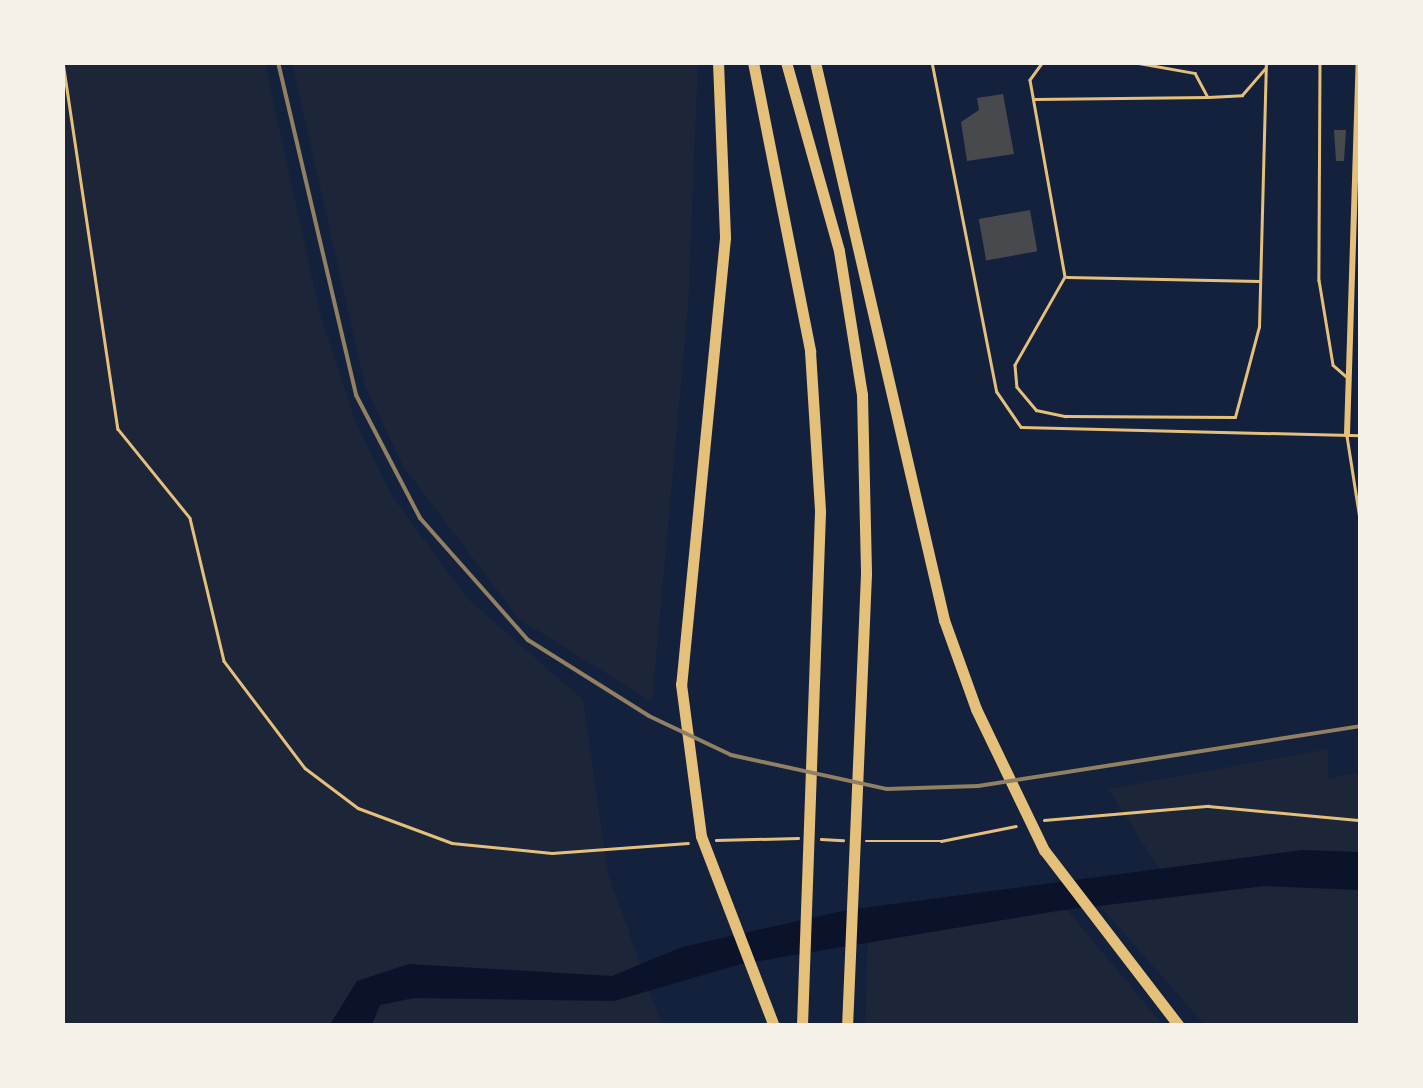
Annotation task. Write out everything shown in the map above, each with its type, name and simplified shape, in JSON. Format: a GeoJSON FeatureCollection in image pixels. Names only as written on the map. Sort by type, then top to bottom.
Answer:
{"type":"FeatureCollection","features":[{"type":"Feature","properties":{"kind":"highway"},"geometry":{"type":"LineString","coordinates":[[718,62],[724,238],[683,614],[686,743],[701,836],[774,1026]]}},
{"type":"Feature","properties":{"kind":"highway"},"geometry":{"type":"LineString","coordinates":[[752,62],[810,350],[815,683],[802,1025]]}},
{"type":"Feature","properties":{"kind":"highway"},"geometry":{"type":"LineString","coordinates":[[786,62],[839,251],[862,396],[863,694],[846,1026]]}},
{"type":"Feature","properties":{"kind":"highway"},"geometry":{"type":"LineString","coordinates":[[815,62],[944,620],[976,709],[1044,850],[1179,1026]]}},
{"type":"Feature","properties":{"kind":"street"},"geometry":{"type":"LineString","coordinates":[[1348,434],[1358,62]]}},
{"type":"Feature","properties":{"kind":"lane"},"geometry":{"type":"LineString","coordinates":[[932,62],[998,392],[1013,420],[1040,431],[1360,435]]}},
{"type":"Feature","properties":{"kind":"lane"},"geometry":{"type":"LineString","coordinates":[[1044,62],[1031,69],[1065,277],[1015,365],[1017,387],[1036,410],[1065,416],[1244,411],[1260,281],[1266,65]]}},
{"type":"Feature","properties":{"kind":"lane"},"geometry":{"type":"LineString","coordinates":[[1133,62],[1195,73],[1208,98]]}},
{"type":"Feature","properties":{"kind":"lane"},"geometry":{"type":"LineString","coordinates":[[1320,62],[1319,280],[1332,365],[1349,379]]}},
{"type":"Feature","properties":{"kind":"lane"},"geometry":{"type":"LineString","coordinates":[[1034,99],[1242,95],[1266,65]]}},
{"type":"Feature","properties":{"kind":"lane"},"geometry":{"type":"LineString","coordinates":[[1065,277],[1260,281]]}},
{"type":"Feature","properties":{"kind":"lane"},"geometry":{"type":"LineString","coordinates":[[1348,434],[1360,518]]}},
{"type":"Feature","properties":{"kind":"path"},"geometry":{"type":"LineString","coordinates":[[63,62],[118,429],[190,518],[224,661],[305,768],[358,808],[452,843],[552,854],[691,842]]}},
{"type":"Feature","properties":{"kind":"path"},"geometry":{"type":"LineString","coordinates":[[708,841],[941,841],[1112,809],[1360,820]]}},
{"type":"Feature","properties":{"kind":"shaded area"},"geometry":{"type":"Polygon","coordinates":[[[62,63],[265,63],[320,314],[356,423],[392,496],[466,597],[583,700],[608,874],[662,1025],[63,1025],[62,63]]]}},
{"type":"Feature","properties":{"kind":"shaded area"},"geometry":{"type":"Polygon","coordinates":[[[292,63],[698,63],[688,307],[652,702],[519,619],[403,466],[365,386],[292,63]]]}},
{"type":"Feature","properties":{"kind":"shaded area"},"geometry":{"type":"Polygon","coordinates":[[[1328,749],[1328,779],[1360,772],[1360,872],[1163,874],[1108,789],[1328,749]]]}},
{"type":"Feature","properties":{"kind":"shaded area"},"geometry":{"type":"Polygon","coordinates":[[[1302,850],[1360,852],[1360,890],[1264,886],[1056,911],[741,964],[614,1001],[414,998],[380,1005],[372,1025],[329,1026],[357,981],[409,964],[612,976],[682,947],[847,910],[1302,850]]]}},
{"type":"Feature","properties":{"kind":"shaded area"},"geometry":{"type":"Polygon","coordinates":[[[1264,886],[1360,890],[1360,1025],[1205,1025],[1100,906],[1264,886]]]}},
{"type":"Feature","properties":{"kind":"shaded area"},"geometry":{"type":"Polygon","coordinates":[[[1067,910],[1163,1025],[865,1026],[868,940],[1067,910]]]}},
{"type":"Feature","properties":{"kind":"building"},"geometry":{"type":"Polygon","coordinates":[[[1003,94],[1014,154],[967,161],[961,122],[979,110],[977,98],[1003,94]]]}},
{"type":"Feature","properties":{"kind":"building"},"geometry":{"type":"Polygon","coordinates":[[[1334,130],[1346,130],[1344,161],[1336,161],[1334,130]]]}},
{"type":"Feature","properties":{"kind":"building"},"geometry":{"type":"Polygon","coordinates":[[[1030,210],[1037,251],[986,260],[979,219],[1030,210]]]}},
{"type":"Feature","properties":{"kind":"railway"},"geometry":{"type":"LineString","coordinates":[[278,62],[356,395],[420,518],[528,640],[649,716],[731,755],[887,789],[978,786],[1360,726]]}}]}
